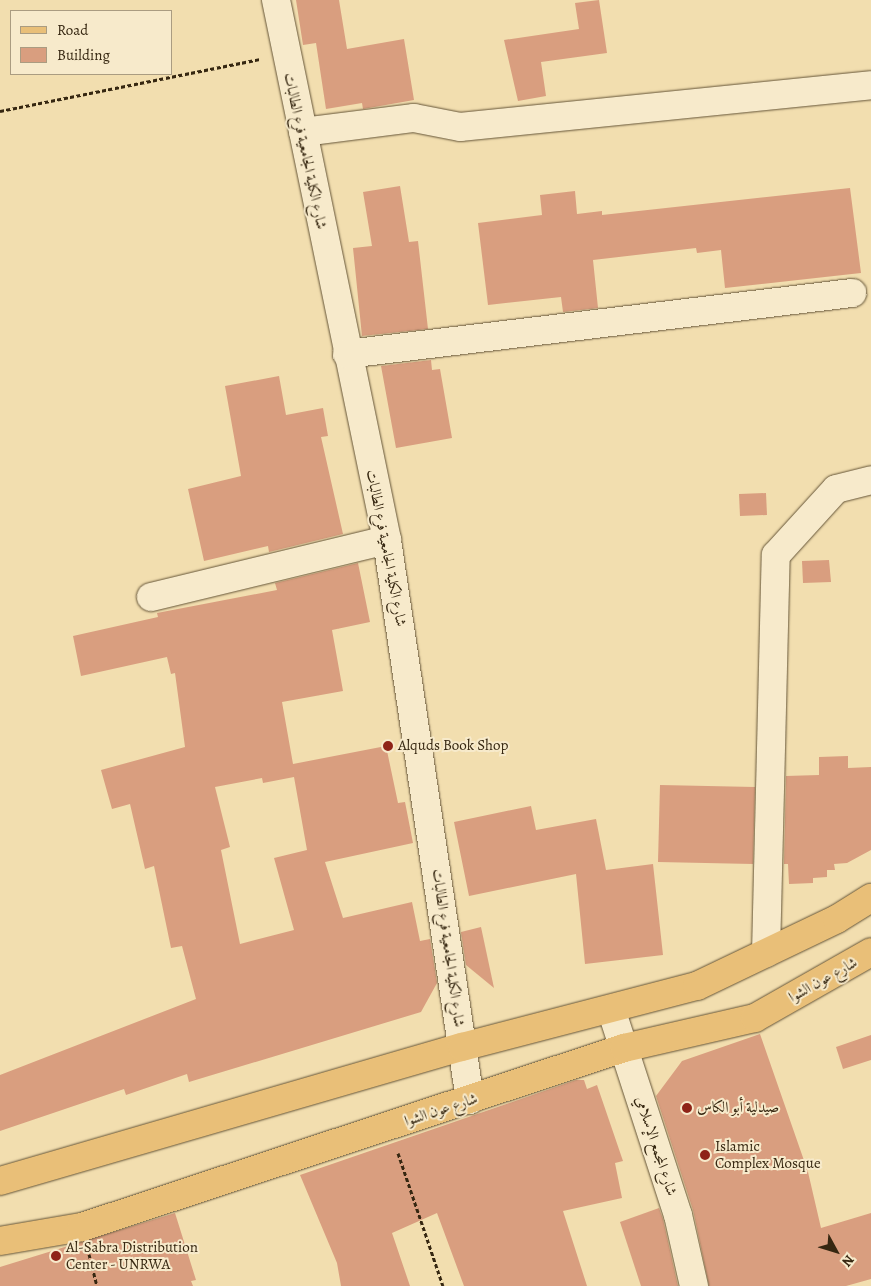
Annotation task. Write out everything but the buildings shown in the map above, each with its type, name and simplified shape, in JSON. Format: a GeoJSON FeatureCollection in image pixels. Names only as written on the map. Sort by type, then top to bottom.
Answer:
{"type":"FeatureCollection","features":[{"type":"Feature","properties":{"kind":"main road"},"geometry":{"type":"LineString","coordinates":[[0,1181],[462,1047],[696,986],[766,953],[871,898]]}},
{"type":"Feature","properties":{"kind":"main road","name":"شارع عون الشوا"},"geometry":{"type":"LineString","coordinates":[[0,1241],[82,1227],[624,1048],[755,1018],[871,952]]}},
{"type":"Feature","properties":{"kind":"street","name":"شارع الكلية الجامعية فرع الطالبات"},"geometry":{"type":"LineString","coordinates":[[276,0],[284,55],[303,132],[347,354],[387,540],[470,1100]]}},
{"type":"Feature","properties":{"kind":"street"},"geometry":{"type":"LineString","coordinates":[[303,132],[414,118],[460,127],[871,85]]}},
{"type":"Feature","properties":{"kind":"street"},"geometry":{"type":"LineString","coordinates":[[347,354],[852,292]]}},
{"type":"Feature","properties":{"kind":"street"},"geometry":{"type":"LineString","coordinates":[[766,953],[776,555],[836,489],[871,480]]}},
{"type":"Feature","properties":{"kind":"street"},"geometry":{"type":"LineString","coordinates":[[151,597],[387,540]]}},
{"type":"Feature","properties":{"kind":"street","name":"شارع المجمع الإسلامي"},"geometry":{"type":"LineString","coordinates":[[612,1009],[678,1215],[694,1286]]}},
{"type":"Feature","properties":{"kind":"path"},"geometry":{"type":"LineString","coordinates":[[0,111],[284,55]]}},
{"type":"Feature","properties":{"kind":"path"},"geometry":{"type":"LineString","coordinates":[[389,1126],[442,1286]]}},
{"type":"Feature","properties":{"kind":"place","name":"Alquds Book Shop"},"geometry":{"type":"Point","coordinates":[388,746]}},
{"type":"Feature","properties":{"kind":"place","name":"صيدلية أبو الكاس"},"geometry":{"type":"Point","coordinates":[687,1108]}},
{"type":"Feature","properties":{"kind":"place","name":"Islamic Complex Mosque"},"geometry":{"type":"Point","coordinates":[705,1155]}},
{"type":"Feature","properties":{"kind":"place","name":"Al-Sabra Distribution Center - UNRWA"},"geometry":{"type":"Point","coordinates":[56,1256]}}]}
